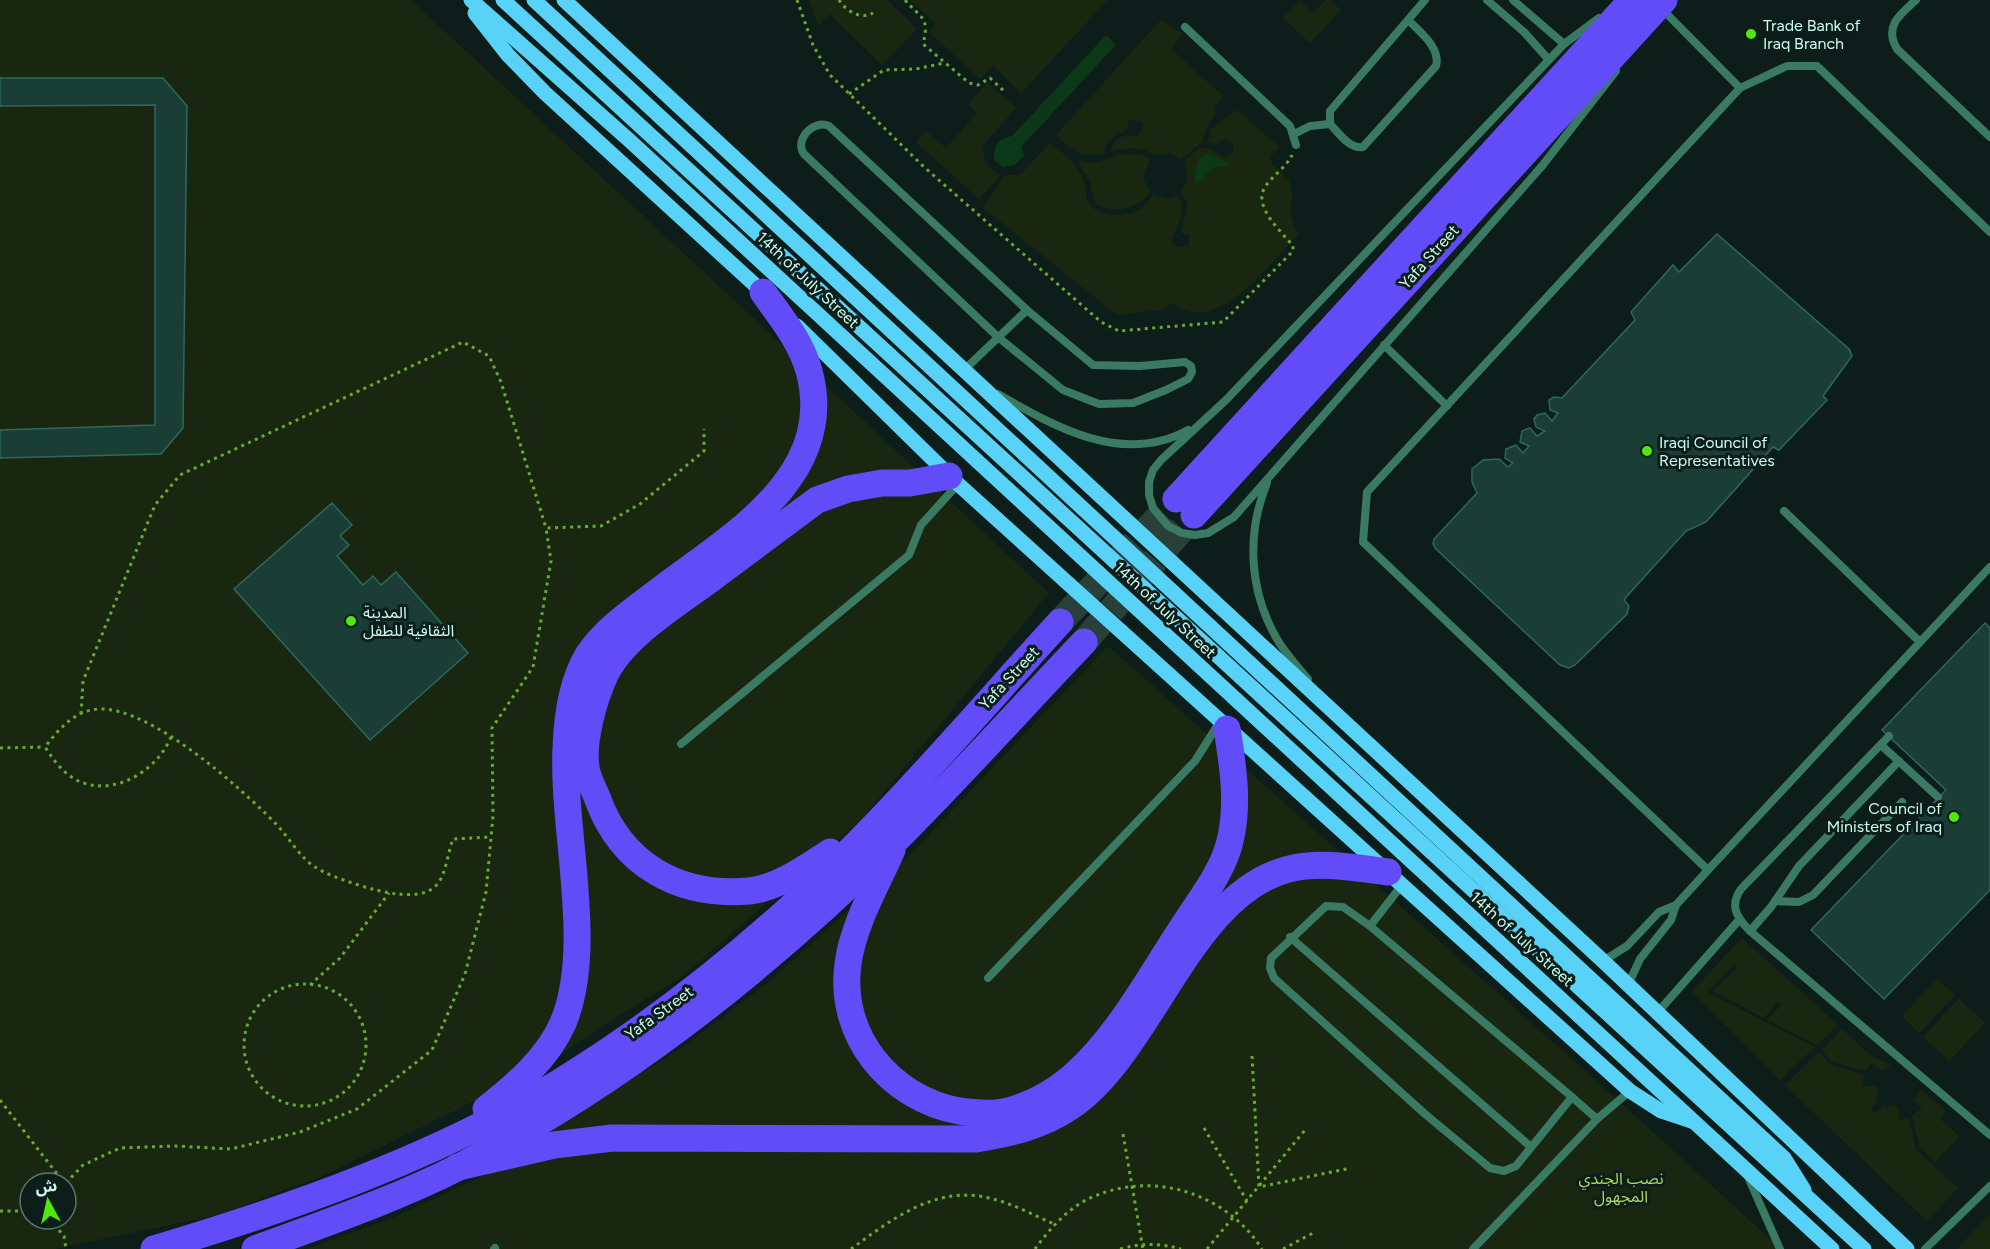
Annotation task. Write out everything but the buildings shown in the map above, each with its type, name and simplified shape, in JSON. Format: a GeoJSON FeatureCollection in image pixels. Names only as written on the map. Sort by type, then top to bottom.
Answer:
{"type":"FeatureCollection","features":[{"type":"Feature","properties":{"kind":"highway","name":"Yafa Street"},"geometry":{"type":"LineString","coordinates":[[1632,0],[1185,507],[1662,3]]}},
{"type":"Feature","properties":{"kind":"highway"},"geometry":{"type":"LineString","coordinates":[[441,1144],[496,1101],[537,1063],[562,1023],[573,982],[576,939],[565,792],[568,709],[588,656],[623,618],[762,513],[790,479],[810,441],[814,409],[809,370],[795,336],[763,292]]}},
{"type":"Feature","properties":{"kind":"highway"},"geometry":{"type":"LineString","coordinates":[[877,822],[794,875],[751,891],[709,890],[677,884],[641,863],[618,840],[601,809],[586,767],[589,721],[606,674],[638,633],[817,500],[848,489],[882,483],[954,480]]}},
{"type":"Feature","properties":{"kind":"highway","name":"Yafa Street"},"geometry":{"type":"LineString","coordinates":[[154,1249],[224,1228],[329,1191],[441,1144],[553,1085],[630,1036],[729,960],[774,922],[877,822],[1060,622]]}},
{"type":"Feature","properties":{"kind":"highway","name":"Yafa Street"},"geometry":{"type":"LineString","coordinates":[[255,1249],[338,1218],[458,1167],[566,1105],[698,1016],[798,932],[897,839],[1084,642]]}},
{"type":"Feature","properties":{"kind":"highway"},"geometry":{"type":"LineString","coordinates":[[897,839],[855,934],[847,965],[848,996],[854,1026],[868,1054],[912,1094],[939,1107],[975,1113],[1008,1112],[1045,1097],[1073,1076],[1096,1051],[1124,1017],[1213,880],[1230,843],[1236,809],[1223,725]]}},
{"type":"Feature","properties":{"kind":"highway"},"geometry":{"type":"LineString","coordinates":[[458,1167],[554,1145],[612,1138],[976,1139],[1014,1132],[1045,1122],[1091,1090],[1118,1059],[1199,939],[1224,910],[1254,885],[1287,869],[1318,865],[1395,879]]}},
{"type":"Feature","properties":{"kind":"main road"},"geometry":{"type":"LineString","coordinates":[[469,0],[491,35],[532,81],[763,292],[954,480],[1630,1091],[1661,1111],[1697,1123]]}},
{"type":"Feature","properties":{"kind":"main road","name":"14th of July Street"},"geometry":{"type":"LineString","coordinates":[[469,0],[629,140],[1832,1249]]}},
{"type":"Feature","properties":{"kind":"main road","name":"14th of July Street"},"geometry":{"type":"LineString","coordinates":[[503,0],[1864,1249]]}},
{"type":"Feature","properties":{"kind":"main road"},"geometry":{"type":"LineString","coordinates":[[534,0],[1784,1158],[1802,1183],[1806,1196]]}},
{"type":"Feature","properties":{"kind":"main road"},"geometry":{"type":"LineString","coordinates":[[564,0],[966,374],[1329,706],[1907,1249]]}},
{"type":"Feature","properties":{"kind":"lane"},"geometry":{"type":"LineString","coordinates":[[1408,20],[1435,50],[1438,57],[1436,66],[1363,147],[1350,144],[1330,124],[1330,111],[1425,0]]}},
{"type":"Feature","properties":{"kind":"lane"},"geometry":{"type":"LineString","coordinates":[[1487,0],[1524,32],[1549,60]]}},
{"type":"Feature","properties":{"kind":"lane"},"geometry":{"type":"LineString","coordinates":[[1513,0],[1564,44]]}},
{"type":"Feature","properties":{"kind":"lane"},"geometry":{"type":"LineString","coordinates":[[1621,64],[1542,166],[1234,517],[1209,532],[1182,533],[1160,519],[1149,495],[1149,482],[1161,460],[1207,418],[1564,44],[1625,0]]}},
{"type":"Feature","properties":{"kind":"lane"},"geometry":{"type":"LineString","coordinates":[[1916,0],[1891,28],[1891,38],[1897,49],[1990,137]]}},
{"type":"Feature","properties":{"kind":"lane"},"geometry":{"type":"LineString","coordinates":[[1627,56],[1662,3],[1740,88]]}},
{"type":"Feature","properties":{"kind":"lane"},"geometry":{"type":"LineString","coordinates":[[1185,27],[1290,126],[1296,145]]}},
{"type":"Feature","properties":{"kind":"lane"},"geometry":{"type":"LineString","coordinates":[[1708,870],[1363,542],[1367,492],[1740,88],[1787,66],[1817,66],[1990,232]]}},
{"type":"Feature","properties":{"kind":"lane"},"geometry":{"type":"LineString","coordinates":[[822,123],[829,126],[1027,310],[1093,365],[1140,366],[1185,362],[1191,366],[1192,372],[1188,378],[1166,390],[1133,403],[1099,404],[1063,390],[998,337],[804,154],[800,148],[800,141],[815,125],[822,123]]}},
{"type":"Feature","properties":{"kind":"lane"},"geometry":{"type":"LineString","coordinates":[[1294,134],[1310,126],[1330,124]]}},
{"type":"Feature","properties":{"kind":"lane"},"geometry":{"type":"LineString","coordinates":[[1027,310],[998,337],[966,374],[1062,429],[1101,441],[1142,444],[1172,439],[1207,418]]}},
{"type":"Feature","properties":{"kind":"lane"},"geometry":{"type":"LineString","coordinates":[[1384,345],[1447,405]]}},
{"type":"Feature","properties":{"kind":"lane"},"geometry":{"type":"LineString","coordinates":[[1270,474],[1257,517],[1253,549],[1255,581],[1263,612],[1277,641],[1329,706]]}},
{"type":"Feature","properties":{"kind":"lane"},"geometry":{"type":"LineString","coordinates":[[681,744],[909,555],[921,525],[954,480]]}},
{"type":"Feature","properties":{"kind":"lane"},"geometry":{"type":"LineString","coordinates":[[1784,511],[1920,642]]}},
{"type":"Feature","properties":{"kind":"lane"},"geometry":{"type":"LineString","coordinates":[[1628,985],[1640,959],[1671,920],[1676,905],[1990,567]]}},
{"type":"Feature","properties":{"kind":"lane"},"geometry":{"type":"LineString","coordinates":[[988,978],[1194,760],[1223,725]]}},
{"type":"Feature","properties":{"kind":"lane"},"geometry":{"type":"LineString","coordinates":[[1889,736],[1741,889],[1735,901],[1739,921],[1990,1135]]}},
{"type":"Feature","properties":{"kind":"lane"},"geometry":{"type":"LineString","coordinates":[[1881,745],[1938,797]]}},
{"type":"Feature","properties":{"kind":"lane"},"geometry":{"type":"LineString","coordinates":[[1750,931],[1775,901],[1799,866],[1899,761]]}},
{"type":"Feature","properties":{"kind":"lane"},"geometry":{"type":"LineString","coordinates":[[1775,901],[1799,902],[1813,895],[1902,802]]}},
{"type":"Feature","properties":{"kind":"lane"},"geometry":{"type":"LineString","coordinates":[[1370,926],[1395,879]]}},
{"type":"Feature","properties":{"kind":"lane"},"geometry":{"type":"LineString","coordinates":[[1603,961],[1627,945],[1659,912],[1676,905]]}},
{"type":"Feature","properties":{"kind":"lane"},"geometry":{"type":"LineString","coordinates":[[1572,1097],[1516,1166],[1504,1171],[1490,1167],[1425,1114],[1274,978],[1270,968],[1271,958],[1290,937],[1326,906],[1343,907],[1370,926],[1572,1097],[1597,1119]]}},
{"type":"Feature","properties":{"kind":"lane"},"geometry":{"type":"LineString","coordinates":[[1657,1013],[1739,921]]}},
{"type":"Feature","properties":{"kind":"lane"},"geometry":{"type":"LineString","coordinates":[[1290,937],[1532,1147]]}},
{"type":"Feature","properties":{"kind":"lane"},"geometry":{"type":"LineString","coordinates":[[1473,1249],[1597,1119],[1630,1091]]}},
{"type":"Feature","properties":{"kind":"lane"},"geometry":{"type":"LineString","coordinates":[[1742,1165],[1780,1249]]}},
{"type":"Feature","properties":{"kind":"lane"},"geometry":{"type":"LineString","coordinates":[[1925,1249],[1990,1186]]}},
{"type":"Feature","properties":{"kind":"path"},"geometry":{"type":"LineString","coordinates":[[797,0],[813,45],[830,75],[924,167],[1005,240],[1101,322],[1119,331],[1223,322],[1287,258],[1293,251],[1293,246],[1268,215],[1262,201],[1264,189],[1290,159],[1296,145]]}},
{"type":"Feature","properties":{"kind":"path"},"geometry":{"type":"LineString","coordinates":[[839,0],[855,15],[867,16],[873,13]]}},
{"type":"Feature","properties":{"kind":"path"},"geometry":{"type":"LineString","coordinates":[[905,0],[925,20],[927,27],[923,44],[969,83],[978,85],[990,78],[1005,92]]}},
{"type":"Feature","properties":{"kind":"path"},"geometry":{"type":"LineString","coordinates":[[849,94],[884,70],[916,69],[945,63]]}},
{"type":"Feature","properties":{"kind":"path"},"geometry":{"type":"LineString","coordinates":[[77,1171],[83,1165],[120,1148],[175,1146],[231,1149],[300,1132],[357,1110],[432,1050],[465,974],[486,892],[491,837],[492,728],[533,667],[551,561],[546,528],[501,382],[489,356],[463,342],[180,476],[155,505],[83,681],[81,714]]}},
{"type":"Feature","properties":{"kind":"path"},"geometry":{"type":"LineString","coordinates":[[546,528],[601,526],[640,504],[704,451],[704,429]]}},
{"type":"Feature","properties":{"kind":"path"},"geometry":{"type":"LineString","coordinates":[[0,748],[45,747],[65,723],[81,714],[99,709],[121,713],[191,748],[246,793],[314,867],[389,893],[408,895],[428,892],[440,881],[453,839],[491,837]]}},
{"type":"Feature","properties":{"kind":"path"},"geometry":{"type":"LineString","coordinates":[[45,747],[66,774],[88,784],[112,785],[132,779],[149,770],[165,752],[171,738]]}},
{"type":"Feature","properties":{"kind":"path"},"geometry":{"type":"LineString","coordinates":[[310,985],[335,992],[356,1011],[364,1030],[366,1053],[357,1076],[344,1092],[318,1104],[297,1106],[281,1101],[254,1080],[245,1061],[243,1048],[251,1015],[271,993],[301,984],[310,985],[340,958],[389,893]]}},
{"type":"Feature","properties":{"kind":"path"},"geometry":{"type":"LineString","coordinates":[[1251,1056],[1259,1186]]}},
{"type":"Feature","properties":{"kind":"path"},"geometry":{"type":"LineString","coordinates":[[0,1100],[56,1171]]}},
{"type":"Feature","properties":{"kind":"path"},"geometry":{"type":"LineString","coordinates":[[1204,1128],[1247,1201]]}},
{"type":"Feature","properties":{"kind":"path"},"geometry":{"type":"LineString","coordinates":[[1207,1249],[1305,1130]]}},
{"type":"Feature","properties":{"kind":"path"},"geometry":{"type":"LineString","coordinates":[[1123,1134],[1143,1249]]}},
{"type":"Feature","properties":{"kind":"path"},"geometry":{"type":"LineString","coordinates":[[1259,1186],[1351,1168]]}},
{"type":"Feature","properties":{"kind":"path"},"geometry":{"type":"LineString","coordinates":[[1035,1249],[1054,1224],[1088,1199],[1132,1186],[1165,1186],[1202,1196],[1234,1216],[1262,1249]]}},
{"type":"Feature","properties":{"kind":"path"},"geometry":{"type":"LineString","coordinates":[[851,1249],[905,1212],[940,1197],[960,1194],[997,1200],[1054,1224]]}},
{"type":"Feature","properties":{"kind":"path"},"geometry":{"type":"LineString","coordinates":[[0,1211],[18,1211]]}},
{"type":"Feature","properties":{"kind":"path"},"geometry":{"type":"LineString","coordinates":[[60,1231],[64,1236],[66,1249]]}},
{"type":"Feature","properties":{"kind":"path"},"geometry":{"type":"LineString","coordinates":[[1283,1249],[1313,1233]]}},
{"type":"Feature","properties":{"kind":"path"},"geometry":{"type":"LineString","coordinates":[[1120,1249],[1142,1243],[1161,1244],[1181,1249]]}},
{"type":"Feature","properties":{"kind":"green space"},"geometry":{"type":"Polygon","coordinates":[[[0,0],[411,0],[1049,593],[861,820],[683,976],[607,1023],[541,1068],[325,1175],[218,1215],[55,1249],[0,1249],[0,0]]]}},
{"type":"Feature","properties":{"kind":"green space"},"geometry":{"type":"Polygon","coordinates":[[[809,0],[887,0],[917,29],[882,65],[830,14],[818,26],[809,0]]]}},
{"type":"Feature","properties":{"kind":"green space"},"geometry":{"type":"Polygon","coordinates":[[[910,0],[1108,0],[1021,93],[993,66],[980,79],[929,32],[936,24],[910,0]]]}},
{"type":"Feature","properties":{"kind":"green space"},"geometry":{"type":"Polygon","coordinates":[[[1326,0],[1330,0],[1341,10],[1310,43],[1283,18],[1299,1],[1313,13],[1326,0]]]}},
{"type":"Feature","properties":{"kind":"green space"},"geometry":{"type":"Polygon","coordinates":[[[1161,20],[1182,34],[1171,49],[1223,96],[1214,108],[1217,111],[1206,129],[1202,142],[1181,159],[1169,153],[1155,156],[1139,149],[1110,151],[1118,139],[1129,135],[1138,136],[1144,126],[1141,121],[1129,120],[1128,128],[1107,142],[1104,153],[1083,155],[1072,150],[1056,135],[1161,20]]]}},
{"type":"Feature","properties":{"kind":"green space"},"geometry":{"type":"Polygon","coordinates":[[[987,83],[1016,108],[983,145],[985,163],[1000,176],[979,199],[916,142],[926,131],[946,148],[977,113],[968,104],[987,83]]]}},
{"type":"Feature","properties":{"kind":"green space"},"geometry":{"type":"Polygon","coordinates":[[[1237,110],[1279,147],[1269,158],[1273,161],[1271,164],[1290,183],[1291,214],[1299,233],[1259,277],[1242,292],[1225,304],[1207,312],[1190,312],[1173,303],[1160,310],[1117,315],[983,208],[1005,175],[1020,175],[1050,143],[1078,169],[1084,181],[1089,204],[1098,211],[1119,215],[1132,213],[1142,208],[1153,194],[1167,199],[1178,195],[1182,210],[1172,243],[1178,247],[1188,246],[1190,236],[1181,233],[1188,203],[1181,193],[1188,179],[1184,161],[1200,148],[1211,149],[1223,157],[1232,154],[1234,146],[1226,138],[1217,144],[1207,143],[1211,129],[1237,110]]]}},
{"type":"Feature","properties":{"kind":"green space"},"geometry":{"type":"Polygon","coordinates":[[[1127,153],[1146,156],[1150,159],[1143,178],[1150,192],[1132,206],[1117,209],[1102,207],[1095,203],[1090,182],[1077,160],[1092,163],[1127,153]]]}},
{"type":"Feature","properties":{"kind":"green space","name":"نصب الجندي المجهول"},"geometry":{"type":"Polygon","coordinates":[[[1108,646],[1619,1101],[1781,1249],[307,1249],[390,1219],[503,1167],[575,1114],[680,1049],[770,981],[908,857],[1108,646]]]}},
{"type":"Feature","properties":{"kind":"green space"},"geometry":{"type":"Polygon","coordinates":[[[1742,938],[1838,1025],[1817,1045],[1767,1020],[1781,1005],[1778,1002],[1764,1018],[1713,991],[1737,968],[1734,964],[1707,992],[1815,1047],[1780,1080],[1692,991],[1742,938]]]}},
{"type":"Feature","properties":{"kind":"green space"},"geometry":{"type":"Polygon","coordinates":[[[1937,979],[1955,995],[1919,1033],[1902,1016],[1937,979]]]}},
{"type":"Feature","properties":{"kind":"green space"},"geometry":{"type":"Polygon","coordinates":[[[1959,999],[1985,1023],[1949,1061],[1923,1037],[1959,999]]]}},
{"type":"Feature","properties":{"kind":"green space"},"geometry":{"type":"Polygon","coordinates":[[[1842,1029],[1870,1055],[1891,1065],[1882,1071],[1871,1063],[1865,1071],[1833,1062],[1821,1050],[1842,1029]]]}},
{"type":"Feature","properties":{"kind":"green space"},"geometry":{"type":"Polygon","coordinates":[[[1819,1052],[1831,1065],[1864,1075],[1862,1086],[1877,1086],[1879,1093],[1875,1098],[1877,1101],[1871,1109],[1876,1114],[1883,1106],[1887,1109],[1890,1104],[1898,1107],[1899,1120],[1909,1118],[1916,1150],[1958,1188],[1927,1221],[1785,1085],[1819,1052]]]}},
{"type":"Feature","properties":{"kind":"green space"},"geometry":{"type":"Polygon","coordinates":[[[1920,1089],[1946,1111],[1940,1119],[1960,1137],[1935,1162],[1920,1148],[1912,1116],[1922,1108],[1914,1100],[1920,1089]]]}},
{"type":"Feature","properties":{"kind":"green space"},"geometry":{"type":"Polygon","coordinates":[[[1990,1214],[1990,1249],[1957,1249],[1990,1214]]]}},
{"type":"Feature","properties":{"kind":"shaded area"},"geometry":{"type":"Polygon","coordinates":[[[1106,35],[1116,45],[1022,146],[1024,156],[1015,165],[1003,167],[994,160],[997,144],[1012,136],[1106,35]]]}},
{"type":"Feature","properties":{"kind":"shaded area"},"geometry":{"type":"Polygon","coordinates":[[[1208,153],[1228,162],[1228,166],[1212,168],[1199,183],[1195,181],[1197,164],[1208,153]]]}},
{"type":"Feature","properties":{"kind":"tunnel"},"geometry":{"type":"LineString","coordinates":[[1060,622],[1176,499]]}},
{"type":"Feature","properties":{"kind":"tunnel"},"geometry":{"type":"LineString","coordinates":[[1084,642],[1194,515]]}},
{"type":"Feature","properties":{"kind":"place","name":"Trade Bank of Iraq Branch"},"geometry":{"type":"Point","coordinates":[1751,34]}},
{"type":"Feature","properties":{"kind":"place","name":"Iraqi Council of Representatives"},"geometry":{"type":"Point","coordinates":[1647,451]}},
{"type":"Feature","properties":{"kind":"place","name":"المدينة الثقافية للطفل"},"geometry":{"type":"Point","coordinates":[351,621]}},
{"type":"Feature","properties":{"kind":"place","name":"Council of Ministers of Iraq"},"geometry":{"type":"Point","coordinates":[1954,817]}}]}
